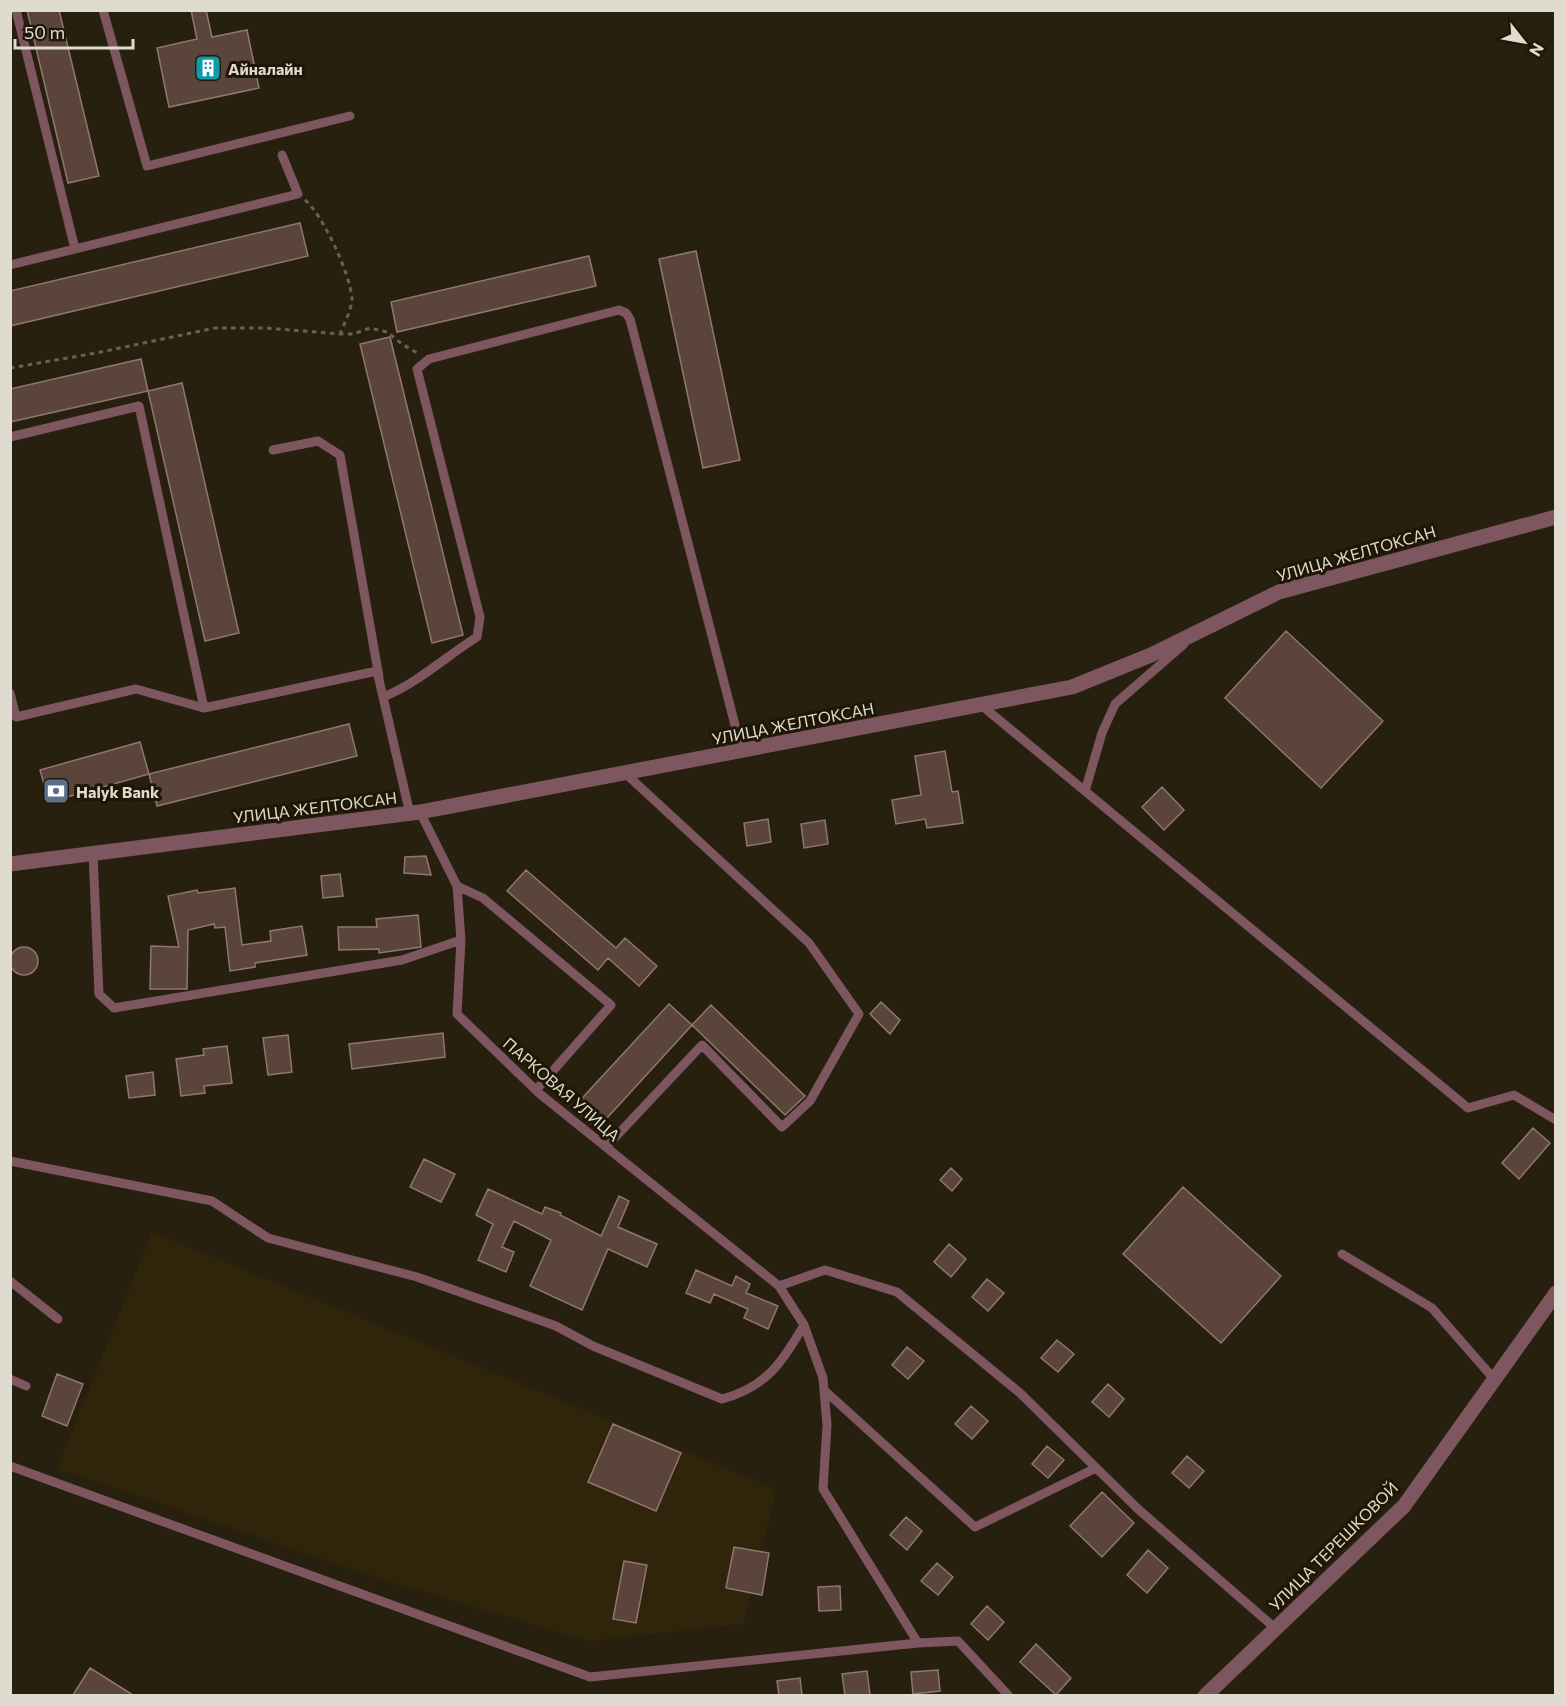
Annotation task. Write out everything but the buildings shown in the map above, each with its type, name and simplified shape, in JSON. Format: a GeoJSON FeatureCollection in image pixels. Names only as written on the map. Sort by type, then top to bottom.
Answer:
{"type":"FeatureCollection","features":[{"type":"Feature","properties":{"kind":"street","name":"УЛИЦА ЖЕЛТОКСАН"},"geometry":{"type":"LineString","coordinates":[[10,864],[415,813],[1072,687],[1194,634],[1279,592],[1556,517]]}},
{"type":"Feature","properties":{"kind":"street","name":"УЛИЦА ТЕРЕШКОВОЙ"},"geometry":{"type":"LineString","coordinates":[[1205,1695],[1404,1506],[1556,1293]]}},
{"type":"Feature","properties":{"kind":"lane"},"geometry":{"type":"LineString","coordinates":[[16,10],[75,249]]}},
{"type":"Feature","properties":{"kind":"lane"},"geometry":{"type":"LineString","coordinates":[[103,10],[147,166],[350,116]]}},
{"type":"Feature","properties":{"kind":"lane"},"geometry":{"type":"LineString","coordinates":[[10,265],[298,194],[282,155]]}},
{"type":"Feature","properties":{"kind":"lane"},"geometry":{"type":"LineString","coordinates":[[383,697],[398,691],[442,664],[477,637],[480,617],[417,369],[429,359],[614,311],[626,312],[630,319],[742,752]]}},
{"type":"Feature","properties":{"kind":"lane"},"geometry":{"type":"LineString","coordinates":[[10,438],[139,406],[204,708]]}},
{"type":"Feature","properties":{"kind":"lane","name":"ПАРКОВАЯ УЛИЦА"},"geometry":{"type":"LineString","coordinates":[[273,450],[318,441],[340,455],[383,697],[415,813],[457,886],[461,940],[457,1014],[536,1090],[779,1286],[804,1325],[823,1378],[827,1425],[823,1489],[918,1643]]}},
{"type":"Feature","properties":{"kind":"lane"},"geometry":{"type":"LineString","coordinates":[[1085,791],[1102,733],[1114,704],[1132,691],[1194,634]]}},
{"type":"Feature","properties":{"kind":"lane"},"geometry":{"type":"LineString","coordinates":[[10,693],[16,717],[136,689],[204,708],[377,671],[380,685]]}},
{"type":"Feature","properties":{"kind":"lane"},"geometry":{"type":"LineString","coordinates":[[981,705],[1468,1108],[1514,1095],[1556,1120]]}},
{"type":"Feature","properties":{"kind":"lane"},"geometry":{"type":"LineString","coordinates":[[606,1147],[702,1046],[783,1127],[810,1101],[859,1014],[809,943],[626,774]]}},
{"type":"Feature","properties":{"kind":"lane"},"geometry":{"type":"LineString","coordinates":[[93,853],[99,994],[114,1008],[402,960],[461,940]]}},
{"type":"Feature","properties":{"kind":"lane"},"geometry":{"type":"LineString","coordinates":[[457,886],[483,898],[611,1005],[536,1090]]}},
{"type":"Feature","properties":{"kind":"lane"},"geometry":{"type":"LineString","coordinates":[[10,1161],[212,1201],[268,1238],[428,1281],[556,1326],[592,1346],[722,1399],[743,1393],[764,1380],[784,1359],[804,1325]]}},
{"type":"Feature","properties":{"kind":"lane"},"geometry":{"type":"LineString","coordinates":[[1342,1254],[1432,1308],[1494,1379]]}},
{"type":"Feature","properties":{"kind":"lane"},"geometry":{"type":"LineString","coordinates":[[779,1286],[825,1270],[897,1292],[1020,1394],[1211,1575],[1275,1628]]}},
{"type":"Feature","properties":{"kind":"lane"},"geometry":{"type":"LineString","coordinates":[[10,1281],[58,1319]]}},
{"type":"Feature","properties":{"kind":"lane"},"geometry":{"type":"LineString","coordinates":[[10,1379],[26,1386]]}},
{"type":"Feature","properties":{"kind":"lane"},"geometry":{"type":"LineString","coordinates":[[824,1390],[975,1527],[1096,1468]]}},
{"type":"Feature","properties":{"kind":"lane"},"geometry":{"type":"LineString","coordinates":[[10,1466],[590,1677],[918,1643],[958,1641],[1009,1695]]}},
{"type":"Feature","properties":{"kind":"path"},"geometry":{"type":"LineString","coordinates":[[298,194],[311,205],[348,277],[352,301],[340,334]]}},
{"type":"Feature","properties":{"kind":"path"},"geometry":{"type":"LineString","coordinates":[[10,368],[215,328],[266,328],[352,334],[370,328],[387,332],[402,344],[429,359]]}},
{"type":"Feature","properties":{"kind":"shaded area"},"geometry":{"type":"Polygon","coordinates":[[[152,1232],[776,1489],[743,1624],[589,1641],[394,1583],[57,1469],[152,1232]]]}},
{"type":"Feature","properties":{"kind":"place","name":"Айналайн"},"geometry":{"type":"Point","coordinates":[208,68]}},
{"type":"Feature","properties":{"kind":"place","name":"Halyk Bank"},"geometry":{"type":"Point","coordinates":[56,791]}}]}
